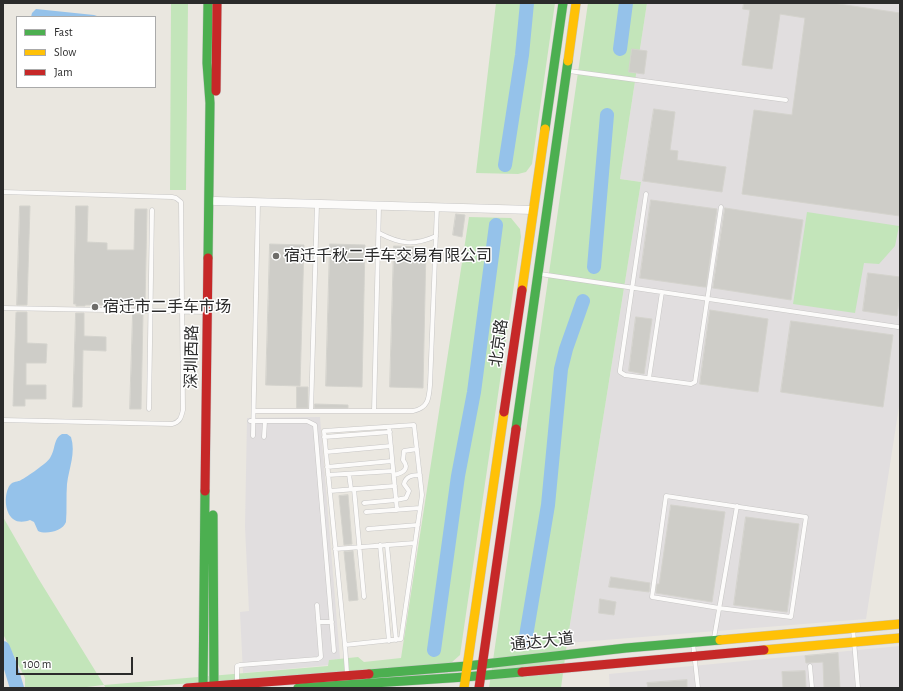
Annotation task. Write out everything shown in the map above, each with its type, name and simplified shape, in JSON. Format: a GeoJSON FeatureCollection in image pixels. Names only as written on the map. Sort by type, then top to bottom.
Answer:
{"type":"FeatureCollection","features":[{"type":"Feature","properties":{"kind":"main road","name":"深圳西路"},"geometry":{"type":"LineString","coordinates":[[203,687],[203,572],[205,520],[210,103],[207,63],[208,3]]}},
{"type":"Feature","properties":{"kind":"main road","name":"深圳西路"},"geometry":{"type":"LineString","coordinates":[[214,687],[213,468],[217,3]]}},
{"type":"Feature","properties":{"kind":"main road","name":"北京路"},"geometry":{"type":"LineString","coordinates":[[464,688],[563,3]]}},
{"type":"Feature","properties":{"kind":"main road","name":"北京路"},"geometry":{"type":"LineString","coordinates":[[479,688],[576,3]]}},
{"type":"Feature","properties":{"kind":"main road","name":"通达大道"},"geometry":{"type":"LineString","coordinates":[[187,688],[348,679],[693,642],[900,624]]}},
{"type":"Feature","properties":{"kind":"main road","name":"通达大道"},"geometry":{"type":"LineString","coordinates":[[298,688],[348,679],[480,676],[900,638]]}},
{"type":"Feature","properties":{"kind":"street"},"geometry":{"type":"LineString","coordinates":[[215,202],[533,210]]}},
{"type":"Feature","properties":{"kind":"lane"},"geometry":{"type":"LineString","coordinates":[[567,71],[786,100]]}},
{"type":"Feature","properties":{"kind":"lane"},"geometry":{"type":"LineString","coordinates":[[3,192],[172,197],[181,202],[183,410],[181,418],[178,422],[166,424],[3,420]]}},
{"type":"Feature","properties":{"kind":"lane"},"geometry":{"type":"LineString","coordinates":[[646,194],[620,372],[625,375],[691,384],[695,382],[721,207]]}},
{"type":"Feature","properties":{"kind":"lane"},"geometry":{"type":"LineString","coordinates":[[253,436],[252,421],[254,411],[258,203]]}},
{"type":"Feature","properties":{"kind":"lane"},"geometry":{"type":"LineString","coordinates":[[312,411],[317,204]]}},
{"type":"Feature","properties":{"kind":"lane"},"geometry":{"type":"LineString","coordinates":[[374,411],[379,206]]}},
{"type":"Feature","properties":{"kind":"lane"},"geometry":{"type":"LineString","coordinates":[[254,411],[413,411],[421,410],[426,405],[429,397],[430,385],[437,207]]}},
{"type":"Feature","properties":{"kind":"lane"},"geometry":{"type":"LineString","coordinates":[[149,409],[152,210]]}},
{"type":"Feature","properties":{"kind":"lane"},"geometry":{"type":"LineString","coordinates":[[379,233],[395,240],[410,243],[425,241],[436,236]]}},
{"type":"Feature","properties":{"kind":"lane"},"geometry":{"type":"LineString","coordinates":[[538,274],[898,327]]}},
{"type":"Feature","properties":{"kind":"lane"},"geometry":{"type":"LineString","coordinates":[[649,378],[662,292]]}},
{"type":"Feature","properties":{"kind":"lane"},"geometry":{"type":"LineString","coordinates":[[3,308],[207,312]]}},
{"type":"Feature","properties":{"kind":"lane"},"geometry":{"type":"LineString","coordinates":[[252,421],[307,422],[315,425],[334,650]]}},
{"type":"Feature","properties":{"kind":"lane"},"geometry":{"type":"LineString","coordinates":[[264,438],[265,421]]}},
{"type":"Feature","properties":{"kind":"lane"},"geometry":{"type":"LineString","coordinates":[[344,645],[401,639],[422,494],[414,425],[324,431],[344,645],[348,679]]}},
{"type":"Feature","properties":{"kind":"lane"},"geometry":{"type":"LineString","coordinates":[[389,426],[397,510]]}},
{"type":"Feature","properties":{"kind":"lane"},"geometry":{"type":"LineString","coordinates":[[324,437],[390,432]]}},
{"type":"Feature","properties":{"kind":"lane"},"geometry":{"type":"LineString","coordinates":[[326,452],[391,446]]}},
{"type":"Feature","properties":{"kind":"lane"},"geometry":{"type":"LineString","coordinates":[[328,475],[404,472],[406,464],[403,460],[404,451],[417,449]]}},
{"type":"Feature","properties":{"kind":"lane"},"geometry":{"type":"LineString","coordinates":[[327,467],[392,461]]}},
{"type":"Feature","properties":{"kind":"lane"},"geometry":{"type":"LineString","coordinates":[[349,474],[364,597]]}},
{"type":"Feature","properties":{"kind":"lane"},"geometry":{"type":"LineString","coordinates":[[364,503],[406,498],[409,491],[404,484],[407,478],[420,474]]}},
{"type":"Feature","properties":{"kind":"lane"},"geometry":{"type":"LineString","coordinates":[[330,491],[395,486]]}},
{"type":"Feature","properties":{"kind":"lane"},"geometry":{"type":"LineString","coordinates":[[666,496],[806,517],[791,617],[719,608],[652,597],[666,496]]}},
{"type":"Feature","properties":{"kind":"lane"},"geometry":{"type":"LineString","coordinates":[[714,640],[737,506]]}},
{"type":"Feature","properties":{"kind":"lane"},"geometry":{"type":"LineString","coordinates":[[366,512],[420,508]]}},
{"type":"Feature","properties":{"kind":"lane"},"geometry":{"type":"LineString","coordinates":[[368,529],[418,525]]}},
{"type":"Feature","properties":{"kind":"lane"},"geometry":{"type":"LineString","coordinates":[[335,549],[415,543]]}},
{"type":"Feature","properties":{"kind":"lane"},"geometry":{"type":"LineString","coordinates":[[380,545],[389,641]]}},
{"type":"Feature","properties":{"kind":"lane"},"geometry":{"type":"LineString","coordinates":[[387,545],[396,640]]}},
{"type":"Feature","properties":{"kind":"lane"},"geometry":{"type":"LineString","coordinates":[[237,686],[237,666],[318,659],[321,657],[317,605]]}},
{"type":"Feature","properties":{"kind":"lane"},"geometry":{"type":"LineString","coordinates":[[319,622],[332,622]]}},
{"type":"Feature","properties":{"kind":"lane"},"geometry":{"type":"LineString","coordinates":[[853,628],[858,688]]}},
{"type":"Feature","properties":{"kind":"lane"},"geometry":{"type":"LineString","coordinates":[[693,642],[698,688]]}},
{"type":"Feature","properties":{"kind":"lane"},"geometry":{"type":"LineString","coordinates":[[810,666],[812,688]]}},
{"type":"Feature","properties":{"kind":"shaded area"},"geometry":{"type":"Polygon","coordinates":[[[647,3],[900,3],[900,400],[866,619],[567,643],[641,182],[620,179],[647,3]]]}},
{"type":"Feature","properties":{"kind":"shaded area"},"geometry":{"type":"Polygon","coordinates":[[[320,417],[340,659],[329,660],[329,665],[243,673],[240,612],[249,611],[245,527],[247,418],[320,417]]]}},
{"type":"Feature","properties":{"kind":"shaded area"},"geometry":{"type":"Polygon","coordinates":[[[900,646],[900,688],[610,688],[609,674],[900,646]]]}},
{"type":"Feature","properties":{"kind":"green space"},"geometry":{"type":"Polygon","coordinates":[[[171,3],[188,3],[186,190],[170,190],[171,3]]]}},
{"type":"Feature","properties":{"kind":"green space"},"geometry":{"type":"Polygon","coordinates":[[[496,3],[555,3],[532,164],[526,172],[518,174],[476,173],[496,3]]]}},
{"type":"Feature","properties":{"kind":"green space"},"geometry":{"type":"Polygon","coordinates":[[[588,3],[647,3],[620,179],[641,182],[561,688],[489,688],[588,3]]]}},
{"type":"Feature","properties":{"kind":"green space"},"geometry":{"type":"Polygon","coordinates":[[[807,212],[899,226],[895,246],[879,264],[864,263],[855,313],[793,304],[807,212]]]}},
{"type":"Feature","properties":{"kind":"green space"},"geometry":{"type":"Polygon","coordinates":[[[469,217],[511,218],[520,229],[521,237],[460,655],[451,663],[128,688],[106,688],[104,685],[328,666],[329,660],[358,657],[364,662],[401,658],[469,217]]]}},
{"type":"Feature","properties":{"kind":"green space"},"geometry":{"type":"Polygon","coordinates":[[[3,517],[38,578],[104,685],[78,688],[25,688],[25,678],[3,634],[3,517]]]}},
{"type":"Feature","properties":{"kind":"water"},"geometry":{"type":"Polygon","coordinates":[[[36,9],[97,16],[31,16],[36,9]]]}},
{"type":"Feature","properties":{"kind":"water"},"geometry":{"type":"Polygon","coordinates":[[[62,434],[67,434],[71,437],[73,449],[67,484],[66,522],[58,530],[45,533],[38,531],[34,522],[30,520],[19,522],[13,519],[8,512],[6,497],[8,488],[11,484],[28,476],[50,458],[57,439],[62,434]]]}},
{"type":"Feature","properties":{"kind":"building"},"geometry":{"type":"Polygon","coordinates":[[[744,3],[832,3],[900,13],[900,216],[742,194],[754,110],[792,115],[805,18],[780,14],[772,69],[742,65],[750,10],[743,9],[744,3]]]}},
{"type":"Feature","properties":{"kind":"building"},"geometry":{"type":"Polygon","coordinates":[[[632,49],[647,51],[644,74],[629,72],[632,49]]]}},
{"type":"Feature","properties":{"kind":"building"},"geometry":{"type":"Polygon","coordinates":[[[654,109],[675,112],[670,150],[678,151],[677,160],[726,167],[722,192],[643,181],[654,109]]]}},
{"type":"Feature","properties":{"kind":"building"},"geometry":{"type":"Polygon","coordinates":[[[651,200],[717,209],[706,287],[640,278],[651,200]]]}},
{"type":"Feature","properties":{"kind":"building"},"geometry":{"type":"Polygon","coordinates":[[[20,206],[30,206],[27,305],[17,305],[20,206]]]}},
{"type":"Feature","properties":{"kind":"building"},"geometry":{"type":"Polygon","coordinates":[[[76,206],[88,206],[87,242],[107,243],[107,250],[134,250],[135,209],[147,209],[144,307],[133,307],[133,305],[76,306],[76,304],[74,304],[76,206]]]}},
{"type":"Feature","properties":{"kind":"building"},"geometry":{"type":"Polygon","coordinates":[[[725,208],[803,220],[791,300],[713,288],[725,208]]]}},
{"type":"Feature","properties":{"kind":"building"},"geometry":{"type":"Polygon","coordinates":[[[456,214],[465,215],[462,237],[453,235],[456,214]]]}},
{"type":"Feature","properties":{"kind":"building"},"geometry":{"type":"Polygon","coordinates":[[[270,244],[304,245],[300,386],[266,385],[270,244]]]}},
{"type":"Feature","properties":{"kind":"building"},"geometry":{"type":"Polygon","coordinates":[[[330,244],[365,245],[362,387],[326,386],[330,244]]]}},
{"type":"Feature","properties":{"kind":"building"},"geometry":{"type":"Polygon","coordinates":[[[394,246],[426,247],[423,388],[390,387],[394,246]]]}},
{"type":"Feature","properties":{"kind":"building"},"geometry":{"type":"Polygon","coordinates":[[[868,273],[900,277],[900,294],[897,316],[863,311],[868,273]]]}},
{"type":"Feature","properties":{"kind":"building"},"geometry":{"type":"Polygon","coordinates":[[[710,310],[768,319],[758,392],[700,384],[710,310]]]}},
{"type":"Feature","properties":{"kind":"building"},"geometry":{"type":"Polygon","coordinates":[[[17,312],[27,312],[27,343],[47,344],[46,363],[26,363],[26,385],[46,385],[46,399],[25,399],[25,406],[13,406],[17,312]]]}},
{"type":"Feature","properties":{"kind":"building"},"geometry":{"type":"Polygon","coordinates":[[[76,313],[84,313],[84,336],[106,337],[106,351],[83,350],[82,407],[73,407],[76,313]]]}},
{"type":"Feature","properties":{"kind":"building"},"geometry":{"type":"Polygon","coordinates":[[[133,314],[143,314],[141,409],[130,409],[133,314]]]}},
{"type":"Feature","properties":{"kind":"building"},"geometry":{"type":"Polygon","coordinates":[[[636,317],[652,319],[644,374],[629,371],[636,317]]]}},
{"type":"Feature","properties":{"kind":"building"},"geometry":{"type":"Polygon","coordinates":[[[791,321],[893,335],[883,407],[781,392],[791,321]]]}},
{"type":"Feature","properties":{"kind":"building"},"geometry":{"type":"Polygon","coordinates":[[[297,387],[308,387],[308,408],[297,408],[297,387]]]}},
{"type":"Feature","properties":{"kind":"building"},"geometry":{"type":"Polygon","coordinates":[[[315,404],[348,405],[348,408],[315,408],[315,404]]]}},
{"type":"Feature","properties":{"kind":"building"},"geometry":{"type":"Polygon","coordinates":[[[348,495],[352,544],[344,545],[339,496],[348,495]]]}},
{"type":"Feature","properties":{"kind":"building"},"geometry":{"type":"Polygon","coordinates":[[[671,505],[725,512],[712,602],[656,593],[657,584],[659,584],[671,505]]]}},
{"type":"Feature","properties":{"kind":"building"},"geometry":{"type":"Polygon","coordinates":[[[746,517],[799,524],[787,612],[734,605],[746,517]]]}},
{"type":"Feature","properties":{"kind":"building"},"geometry":{"type":"Polygon","coordinates":[[[353,551],[358,600],[349,601],[344,552],[353,551]]]}},
{"type":"Feature","properties":{"kind":"building"},"geometry":{"type":"Polygon","coordinates":[[[611,577],[650,583],[649,592],[609,587],[611,577]]]}},
{"type":"Feature","properties":{"kind":"building"},"geometry":{"type":"Polygon","coordinates":[[[600,599],[616,602],[614,615],[599,613],[600,599]]]}},
{"type":"Feature","properties":{"kind":"building"},"geometry":{"type":"Polygon","coordinates":[[[838,653],[840,688],[824,688],[823,662],[806,663],[805,656],[838,653]]]}},
{"type":"Feature","properties":{"kind":"building"},"geometry":{"type":"Polygon","coordinates":[[[805,671],[806,688],[783,688],[782,672],[805,671]]]}},
{"type":"Feature","properties":{"kind":"building"},"geometry":{"type":"Polygon","coordinates":[[[687,680],[687,687],[648,688],[647,683],[687,680]]]}},
{"type":"Feature","properties":{"kind":"waterway"},"geometry":{"type":"LineString","coordinates":[[505,165],[522,55],[527,3]]}},
{"type":"Feature","properties":{"kind":"waterway"},"geometry":{"type":"LineString","coordinates":[[620,49],[626,3]]}},
{"type":"Feature","properties":{"kind":"waterway"},"geometry":{"type":"LineString","coordinates":[[594,267],[607,115]]}},
{"type":"Feature","properties":{"kind":"waterway"},"geometry":{"type":"LineString","coordinates":[[434,650],[458,476],[474,392],[496,225]]}},
{"type":"Feature","properties":{"kind":"waterway"},"geometry":{"type":"LineString","coordinates":[[525,642],[548,505],[561,369],[566,349],[583,301]]}},
{"type":"Feature","properties":{"kind":"waterway"},"geometry":{"type":"LineString","coordinates":[[3,648],[17,688]]}},
{"type":"Feature","properties":{"kind":"traffic: fast"},"geometry":{"type":"LineString","coordinates":[[208,3],[207,63],[210,103],[208,258]]}},
{"type":"Feature","properties":{"kind":"traffic: fast"},"geometry":{"type":"LineString","coordinates":[[545,129],[563,3]]}},
{"type":"Feature","properties":{"kind":"traffic: fast"},"geometry":{"type":"LineString","coordinates":[[516,429],[568,61]]}},
{"type":"Feature","properties":{"kind":"traffic: fast"},"geometry":{"type":"LineString","coordinates":[[203,688],[205,491]]}},
{"type":"Feature","properties":{"kind":"traffic: fast"},"geometry":{"type":"LineString","coordinates":[[213,515],[214,688]]}},
{"type":"Feature","properties":{"kind":"traffic: fast"},"geometry":{"type":"LineString","coordinates":[[369,674],[467,666],[626,648],[720,640]]}},
{"type":"Feature","properties":{"kind":"traffic: fast"},"geometry":{"type":"LineString","coordinates":[[298,688],[522,672]]}},
{"type":"Feature","properties":{"kind":"traffic: slow"},"geometry":{"type":"LineString","coordinates":[[568,61],[576,3]]}},
{"type":"Feature","properties":{"kind":"traffic: slow"},"geometry":{"type":"LineString","coordinates":[[522,290],[545,129]]}},
{"type":"Feature","properties":{"kind":"traffic: slow"},"geometry":{"type":"LineString","coordinates":[[464,688],[504,412]]}},
{"type":"Feature","properties":{"kind":"traffic: slow"},"geometry":{"type":"LineString","coordinates":[[720,640],[900,624]]}},
{"type":"Feature","properties":{"kind":"traffic: slow"},"geometry":{"type":"LineString","coordinates":[[764,650],[900,638]]}},
{"type":"Feature","properties":{"kind":"traffic: jam"},"geometry":{"type":"LineString","coordinates":[[216,91],[217,3]]}},
{"type":"Feature","properties":{"kind":"traffic: jam"},"geometry":{"type":"LineString","coordinates":[[205,491],[208,258]]}},
{"type":"Feature","properties":{"kind":"traffic: jam"},"geometry":{"type":"LineString","coordinates":[[504,412],[522,290]]}},
{"type":"Feature","properties":{"kind":"traffic: jam"},"geometry":{"type":"LineString","coordinates":[[479,688],[516,429]]}},
{"type":"Feature","properties":{"kind":"traffic: jam"},"geometry":{"type":"LineString","coordinates":[[522,672],[764,650]]}},
{"type":"Feature","properties":{"kind":"traffic: jam"},"geometry":{"type":"LineString","coordinates":[[187,688],[369,674]]}},
{"type":"Feature","properties":{"kind":"place","name":"宿迁千秋二手车交易有限公司"},"geometry":{"type":"Point","coordinates":[276,256]}},
{"type":"Feature","properties":{"kind":"place","name":"宿迁市二手车市场"},"geometry":{"type":"Point","coordinates":[95,307]}}]}
